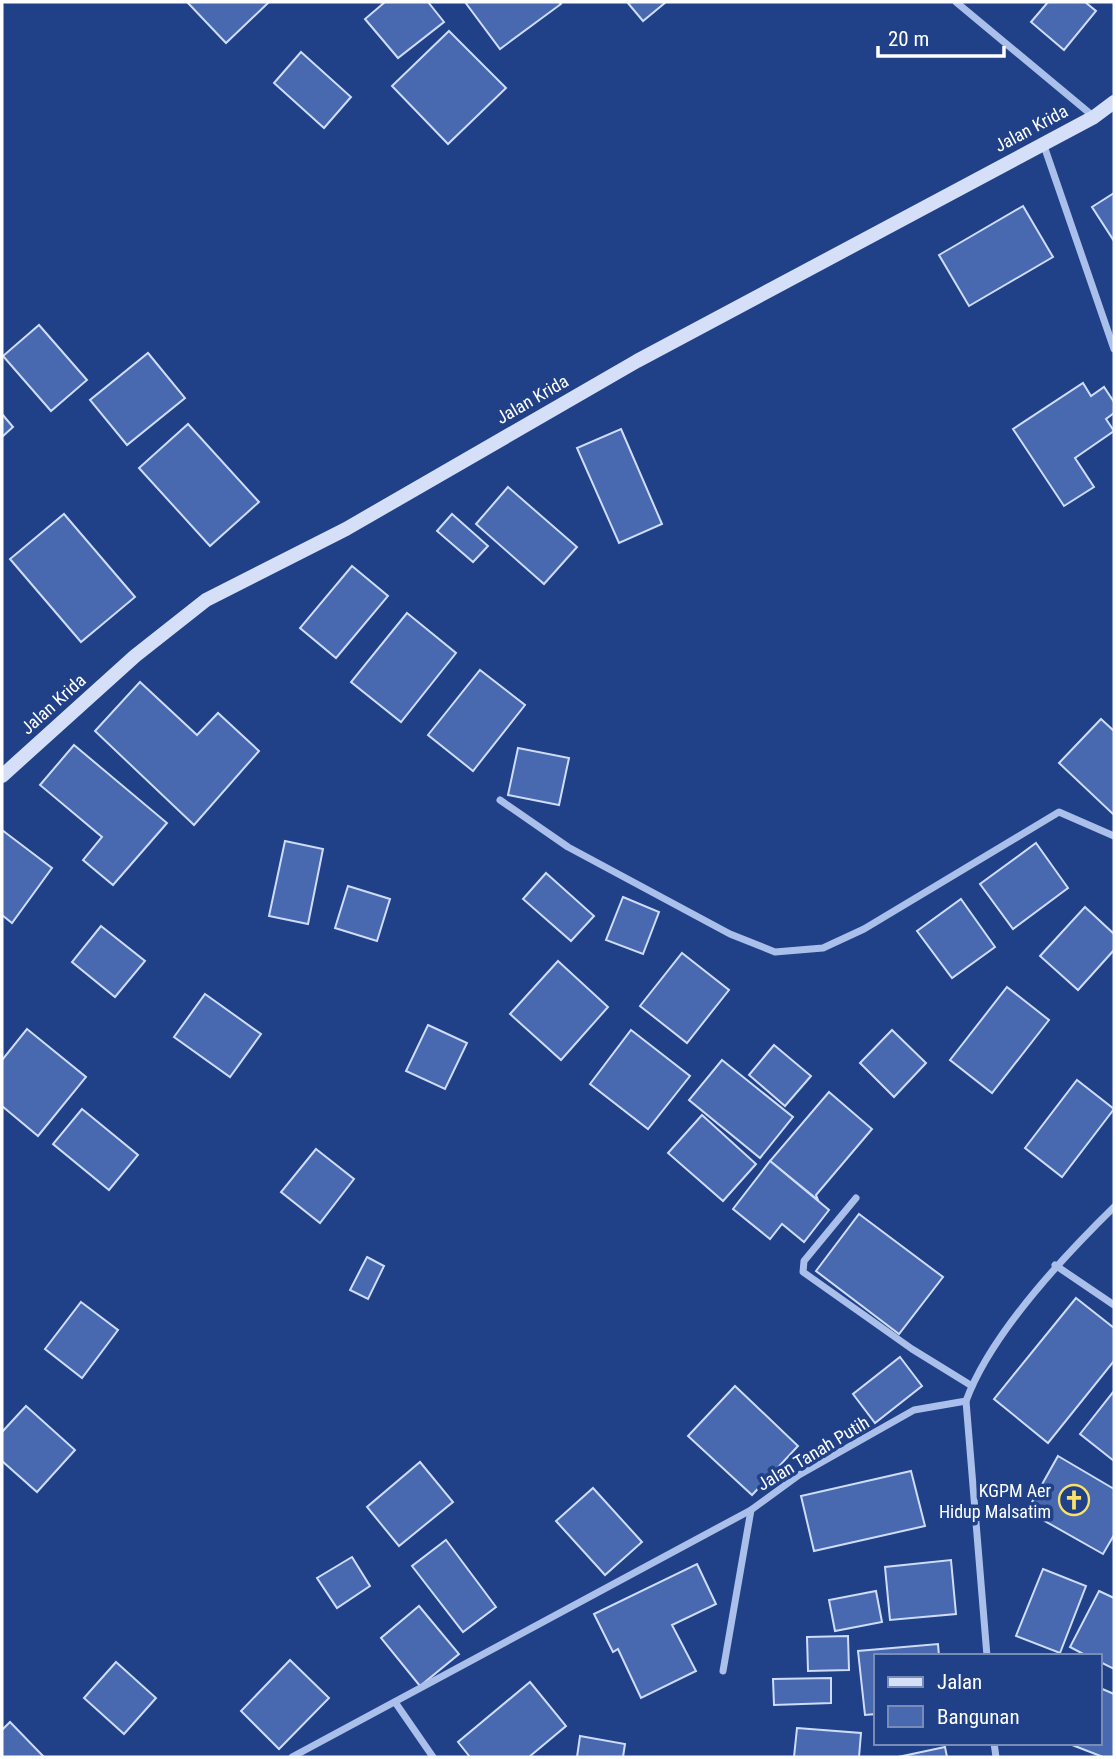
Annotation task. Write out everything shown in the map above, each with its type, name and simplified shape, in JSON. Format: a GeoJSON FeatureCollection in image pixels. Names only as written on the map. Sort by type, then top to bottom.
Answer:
{"type":"FeatureCollection","features":[{"type":"Feature","properties":{"kind":"street"},"geometry":{"type":"LineString","coordinates":[[956,2],[1094,117]]}},
{"type":"Feature","properties":{"kind":"street","name":"Jalan Krida"},"geometry":{"type":"LineString","coordinates":[[2,776],[135,656],[206,600],[346,529],[637,361],[1094,117],[1114,102]]}},
{"type":"Feature","properties":{"kind":"street"},"geometry":{"type":"LineString","coordinates":[[1043,143],[1114,349]]}},
{"type":"Feature","properties":{"kind":"street"},"geometry":{"type":"LineString","coordinates":[[500,800],[569,848],[730,934],[775,952],[823,948],[864,929],[1059,812],[1076,817],[1114,836]]}},
{"type":"Feature","properties":{"kind":"street"},"geometry":{"type":"LineString","coordinates":[[856,1198],[804,1261],[803,1272],[912,1349],[972,1386]]}},
{"type":"Feature","properties":{"kind":"street"},"geometry":{"type":"LineString","coordinates":[[987,1654],[966,1401],[972,1386],[1055,1265],[1114,1207]]}},
{"type":"Feature","properties":{"kind":"street"},"geometry":{"type":"LineString","coordinates":[[1055,1265],[1114,1306]]}},
{"type":"Feature","properties":{"kind":"street","name":"Jalan Tanah Putih"},"geometry":{"type":"LineString","coordinates":[[723,1671],[751,1510],[799,1475],[914,1410],[966,1401]]}},
{"type":"Feature","properties":{"kind":"street"},"geometry":{"type":"LineString","coordinates":[[292,1757],[751,1510]]}},
{"type":"Feature","properties":{"kind":"street"},"geometry":{"type":"LineString","coordinates":[[395,1702],[433,1757]]}},
{"type":"Feature","properties":{"kind":"building"},"geometry":{"type":"Polygon","coordinates":[[[187,2],[269,2],[226,43],[187,2]]]}},
{"type":"Feature","properties":{"kind":"building"},"geometry":{"type":"Polygon","coordinates":[[[385,2],[428,2],[444,22],[398,58],[365,19],[385,2]]]}},
{"type":"Feature","properties":{"kind":"building"},"geometry":{"type":"Polygon","coordinates":[[[465,2],[559,2],[561,4],[500,49],[465,2]]]}},
{"type":"Feature","properties":{"kind":"building"},"geometry":{"type":"Polygon","coordinates":[[[627,2],[666,2],[643,21],[627,2]]]}},
{"type":"Feature","properties":{"kind":"building"},"geometry":{"type":"Polygon","coordinates":[[[1048,2],[1085,2],[1096,11],[1064,50],[1031,22],[1048,2]]]}},
{"type":"Feature","properties":{"kind":"building"},"geometry":{"type":"Polygon","coordinates":[[[449,31],[506,88],[448,144],[392,86],[449,31]]]}},
{"type":"Feature","properties":{"kind":"building"},"geometry":{"type":"Polygon","coordinates":[[[301,52],[351,97],[324,128],[274,83],[301,52]]]}},
{"type":"Feature","properties":{"kind":"building"},"geometry":{"type":"Polygon","coordinates":[[[1114,193],[1114,241],[1092,207],[1114,193]]]}},
{"type":"Feature","properties":{"kind":"building"},"geometry":{"type":"Polygon","coordinates":[[[1023,206],[1053,257],[969,306],[939,255],[1023,206]]]}},
{"type":"Feature","properties":{"kind":"building"},"geometry":{"type":"Polygon","coordinates":[[[39,325],[87,380],[51,411],[3,356],[39,325]]]}},
{"type":"Feature","properties":{"kind":"building"},"geometry":{"type":"Polygon","coordinates":[[[148,353],[185,398],[127,445],[90,400],[148,353]]]}},
{"type":"Feature","properties":{"kind":"building"},"geometry":{"type":"Polygon","coordinates":[[[1083,383],[1091,396],[1104,387],[1114,402],[1114,413],[1106,419],[1114,431],[1075,458],[1094,487],[1064,506],[1013,429],[1083,383]]]}},
{"type":"Feature","properties":{"kind":"building"},"geometry":{"type":"Polygon","coordinates":[[[2,414],[13,427],[2,437],[2,414]]]}},
{"type":"Feature","properties":{"kind":"building"},"geometry":{"type":"Polygon","coordinates":[[[188,424],[259,502],[210,546],[139,468],[188,424]]]}},
{"type":"Feature","properties":{"kind":"building"},"geometry":{"type":"Polygon","coordinates":[[[621,429],[662,524],[619,543],[577,448],[621,429]]]}},
{"type":"Feature","properties":{"kind":"building"},"geometry":{"type":"Polygon","coordinates":[[[508,487],[577,547],[544,584],[476,524],[508,487]]]}},
{"type":"Feature","properties":{"kind":"building"},"geometry":{"type":"Polygon","coordinates":[[[64,514],[135,597],[81,642],[10,559],[64,514]]]}},
{"type":"Feature","properties":{"kind":"building"},"geometry":{"type":"Polygon","coordinates":[[[452,514],[488,546],[473,562],[437,531],[452,514]]]}},
{"type":"Feature","properties":{"kind":"building"},"geometry":{"type":"Polygon","coordinates":[[[352,566],[388,596],[336,658],[300,628],[352,566]]]}},
{"type":"Feature","properties":{"kind":"building"},"geometry":{"type":"Polygon","coordinates":[[[407,613],[456,653],[401,722],[351,682],[407,613]]]}},
{"type":"Feature","properties":{"kind":"building"},"geometry":{"type":"Polygon","coordinates":[[[480,670],[525,705],[473,771],[428,735],[480,670]]]}},
{"type":"Feature","properties":{"kind":"building"},"geometry":{"type":"Polygon","coordinates":[[[140,682],[197,735],[218,713],[259,751],[194,825],[95,731],[140,682]]]}},
{"type":"Feature","properties":{"kind":"building"},"geometry":{"type":"Polygon","coordinates":[[[1101,719],[1114,731],[1114,815],[1059,763],[1101,719]]]}},
{"type":"Feature","properties":{"kind":"building"},"geometry":{"type":"Polygon","coordinates":[[[74,745],[167,823],[113,885],[83,860],[102,837],[40,785],[74,745]]]}},
{"type":"Feature","properties":{"kind":"building"},"geometry":{"type":"Polygon","coordinates":[[[518,748],[569,758],[559,805],[508,795],[518,748]]]}},
{"type":"Feature","properties":{"kind":"building"},"geometry":{"type":"Polygon","coordinates":[[[2,830],[52,868],[12,923],[2,915],[2,830]]]}},
{"type":"Feature","properties":{"kind":"building"},"geometry":{"type":"Polygon","coordinates":[[[285,841],[323,849],[308,924],[269,916],[285,841]]]}},
{"type":"Feature","properties":{"kind":"building"},"geometry":{"type":"Polygon","coordinates":[[[1036,843],[1068,888],[1013,929],[980,884],[1036,843]]]}},
{"type":"Feature","properties":{"kind":"building"},"geometry":{"type":"Polygon","coordinates":[[[546,873],[594,916],[571,941],[523,899],[546,873]]]}},
{"type":"Feature","properties":{"kind":"building"},"geometry":{"type":"Polygon","coordinates":[[[348,886],[390,899],[377,941],[335,928],[348,886]]]}},
{"type":"Feature","properties":{"kind":"building"},"geometry":{"type":"Polygon","coordinates":[[[623,897],[659,912],[643,954],[606,940],[623,897]]]}},
{"type":"Feature","properties":{"kind":"building"},"geometry":{"type":"Polygon","coordinates":[[[961,899],[995,947],[952,978],[917,931],[961,899]]]}},
{"type":"Feature","properties":{"kind":"building"},"geometry":{"type":"Polygon","coordinates":[[[1085,907],[1114,934],[1114,950],[1078,990],[1040,956],[1085,907]]]}},
{"type":"Feature","properties":{"kind":"building"},"geometry":{"type":"Polygon","coordinates":[[[101,926],[145,961],[115,997],[72,962],[101,926]]]}},
{"type":"Feature","properties":{"kind":"building"},"geometry":{"type":"Polygon","coordinates":[[[682,953],[729,990],[687,1043],[640,1006],[682,953]]]}},
{"type":"Feature","properties":{"kind":"building"},"geometry":{"type":"Polygon","coordinates":[[[558,961],[608,1007],[561,1060],[510,1014],[558,961]]]}},
{"type":"Feature","properties":{"kind":"building"},"geometry":{"type":"Polygon","coordinates":[[[1007,987],[1049,1020],[992,1093],[950,1060],[1007,987]]]}},
{"type":"Feature","properties":{"kind":"building"},"geometry":{"type":"Polygon","coordinates":[[[205,994],[261,1034],[230,1077],[174,1037],[205,994]]]}},
{"type":"Feature","properties":{"kind":"building"},"geometry":{"type":"Polygon","coordinates":[[[428,1025],[467,1043],[445,1089],[406,1071],[428,1025]]]}},
{"type":"Feature","properties":{"kind":"building"},"geometry":{"type":"Polygon","coordinates":[[[27,1029],[86,1077],[38,1136],[2,1106],[2,1060],[27,1029]]]}},
{"type":"Feature","properties":{"kind":"building"},"geometry":{"type":"Polygon","coordinates":[[[631,1030],[690,1076],[648,1129],[590,1084],[631,1030]]]}},
{"type":"Feature","properties":{"kind":"building"},"geometry":{"type":"Polygon","coordinates":[[[892,1030],[926,1063],[894,1097],[860,1063],[892,1030]]]}},
{"type":"Feature","properties":{"kind":"building"},"geometry":{"type":"Polygon","coordinates":[[[774,1045],[811,1076],[785,1106],[749,1075],[774,1045]]]}},
{"type":"Feature","properties":{"kind":"building"},"geometry":{"type":"Polygon","coordinates":[[[722,1060],[793,1117],[760,1158],[689,1100],[722,1060]]]}},
{"type":"Feature","properties":{"kind":"building"},"geometry":{"type":"Polygon","coordinates":[[[1077,1080],[1114,1109],[1062,1177],[1025,1148],[1077,1080]]]}},
{"type":"Feature","properties":{"kind":"building"},"geometry":{"type":"Polygon","coordinates":[[[829,1092],[872,1129],[816,1195],[818,1200],[770,1161],[829,1092]]]}},
{"type":"Feature","properties":{"kind":"building"},"geometry":{"type":"Polygon","coordinates":[[[82,1109],[138,1155],[109,1190],[53,1144],[82,1109]]]}},
{"type":"Feature","properties":{"kind":"building"},"geometry":{"type":"Polygon","coordinates":[[[702,1115],[756,1164],[723,1201],[668,1153],[702,1115]]]}},
{"type":"Feature","properties":{"kind":"building"},"geometry":{"type":"Polygon","coordinates":[[[316,1149],[354,1179],[320,1223],[281,1192],[316,1149]]]}},
{"type":"Feature","properties":{"kind":"building"},"geometry":{"type":"Polygon","coordinates":[[[770,1161],[829,1210],[804,1242],[782,1224],[770,1239],[733,1209],[770,1161]]]}},
{"type":"Feature","properties":{"kind":"building"},"geometry":{"type":"Polygon","coordinates":[[[859,1214],[943,1277],[899,1334],[816,1271],[859,1214]]]}},
{"type":"Feature","properties":{"kind":"building"},"geometry":{"type":"Polygon","coordinates":[[[367,1257],[384,1266],[368,1299],[350,1290],[367,1257]]]}},
{"type":"Feature","properties":{"kind":"building"},"geometry":{"type":"Polygon","coordinates":[[[1076,1298],[1114,1328],[1114,1361],[1048,1443],[994,1399],[1076,1298]]]}},
{"type":"Feature","properties":{"kind":"building"},"geometry":{"type":"Polygon","coordinates":[[[81,1302],[118,1330],[82,1378],[45,1349],[81,1302]]]}},
{"type":"Feature","properties":{"kind":"building"},"geometry":{"type":"Polygon","coordinates":[[[900,1357],[922,1386],[875,1423],[853,1394],[900,1357]]]}},
{"type":"Feature","properties":{"kind":"building"},"geometry":{"type":"Polygon","coordinates":[[[735,1386],[798,1446],[752,1495],[688,1436],[735,1386]]]}},
{"type":"Feature","properties":{"kind":"building"},"geometry":{"type":"Polygon","coordinates":[[[1114,1391],[1114,1461],[1080,1434],[1114,1391]]]}},
{"type":"Feature","properties":{"kind":"building"},"geometry":{"type":"Polygon","coordinates":[[[26,1406],[75,1450],[37,1492],[2,1461],[2,1432],[26,1406]]]}},
{"type":"Feature","properties":{"kind":"building","name":"KGPM Aer Hidup Malsatim"},"geometry":{"type":"Polygon","coordinates":[[[1058,1456],[1114,1489],[1114,1535],[1103,1554],[1027,1511],[1058,1456]]]}},
{"type":"Feature","properties":{"kind":"building"},"geometry":{"type":"Polygon","coordinates":[[[420,1462],[453,1502],[399,1546],[367,1507],[420,1462]]]}},
{"type":"Feature","properties":{"kind":"building"},"geometry":{"type":"Polygon","coordinates":[[[911,1471],[925,1526],[814,1551],[801,1496],[911,1471]]]}},
{"type":"Feature","properties":{"kind":"building"},"geometry":{"type":"Polygon","coordinates":[[[593,1488],[642,1542],[605,1575],[556,1521],[593,1488]]]}},
{"type":"Feature","properties":{"kind":"building"},"geometry":{"type":"Polygon","coordinates":[[[446,1540],[496,1607],[463,1632],[412,1566],[446,1540]]]}},
{"type":"Feature","properties":{"kind":"building"},"geometry":{"type":"Polygon","coordinates":[[[352,1557],[370,1586],[337,1608],[317,1578],[352,1557]]]}},
{"type":"Feature","properties":{"kind":"building"},"geometry":{"type":"Polygon","coordinates":[[[951,1560],[956,1614],[890,1620],[885,1567],[951,1560]]]}},
{"type":"Feature","properties":{"kind":"building"},"geometry":{"type":"Polygon","coordinates":[[[697,1564],[716,1604],[672,1625],[696,1671],[641,1698],[618,1649],[613,1652],[594,1614],[697,1564]]]}},
{"type":"Feature","properties":{"kind":"building"},"geometry":{"type":"Polygon","coordinates":[[[1043,1569],[1086,1586],[1060,1653],[1016,1636],[1043,1569]]]}},
{"type":"Feature","properties":{"kind":"building"},"geometry":{"type":"Polygon","coordinates":[[[876,1591],[882,1622],[835,1631],[829,1600],[876,1591]]]}},
{"type":"Feature","properties":{"kind":"building"},"geometry":{"type":"Polygon","coordinates":[[[1099,1591],[1114,1598],[1114,1669],[1102,1663],[1102,1654],[1083,1654],[1070,1647],[1099,1591]]]}},
{"type":"Feature","properties":{"kind":"building"},"geometry":{"type":"Polygon","coordinates":[[[419,1606],[459,1654],[420,1686],[381,1638],[419,1606]]]}},
{"type":"Feature","properties":{"kind":"building"},"geometry":{"type":"Polygon","coordinates":[[[848,1636],[849,1670],[808,1671],[807,1637],[848,1636]]]}},
{"type":"Feature","properties":{"kind":"building"},"geometry":{"type":"Polygon","coordinates":[[[938,1644],[939,1654],[874,1654],[874,1714],[865,1715],[858,1651],[938,1644]]]}},
{"type":"Feature","properties":{"kind":"building"},"geometry":{"type":"Polygon","coordinates":[[[290,1660],[329,1698],[279,1749],[241,1711],[290,1660]]]}},
{"type":"Feature","properties":{"kind":"building"},"geometry":{"type":"Polygon","coordinates":[[[116,1662],[156,1698],[124,1734],[84,1698],[116,1662]]]}},
{"type":"Feature","properties":{"kind":"building"},"geometry":{"type":"Polygon","coordinates":[[[831,1678],[831,1703],[774,1705],[773,1679],[831,1678]]]}},
{"type":"Feature","properties":{"kind":"building"},"geometry":{"type":"Polygon","coordinates":[[[530,1682],[566,1726],[529,1757],[470,1757],[458,1742],[530,1682]]]}},
{"type":"Feature","properties":{"kind":"building"},"geometry":{"type":"Polygon","coordinates":[[[1102,1689],[1114,1694],[1114,1757],[1103,1757],[1072,1745],[1102,1745],[1102,1689]]]}},
{"type":"Feature","properties":{"kind":"building"},"geometry":{"type":"Polygon","coordinates":[[[10,1722],[44,1757],[2,1757],[2,1730],[10,1722]]]}},
{"type":"Feature","properties":{"kind":"building"},"geometry":{"type":"Polygon","coordinates":[[[797,1728],[861,1733],[859,1757],[794,1757],[797,1728]]]}},
{"type":"Feature","properties":{"kind":"building"},"geometry":{"type":"Polygon","coordinates":[[[580,1736],[625,1744],[623,1757],[577,1757],[580,1736]]]}},
{"type":"Feature","properties":{"kind":"building"},"geometry":{"type":"Polygon","coordinates":[[[945,1747],[947,1757],[898,1757],[945,1747]]]}},
{"type":"Feature","properties":{"kind":"place","name":"KGPM Aer Hidup Malsatim"},"geometry":{"type":"Point","coordinates":[1074,1500]}}]}
